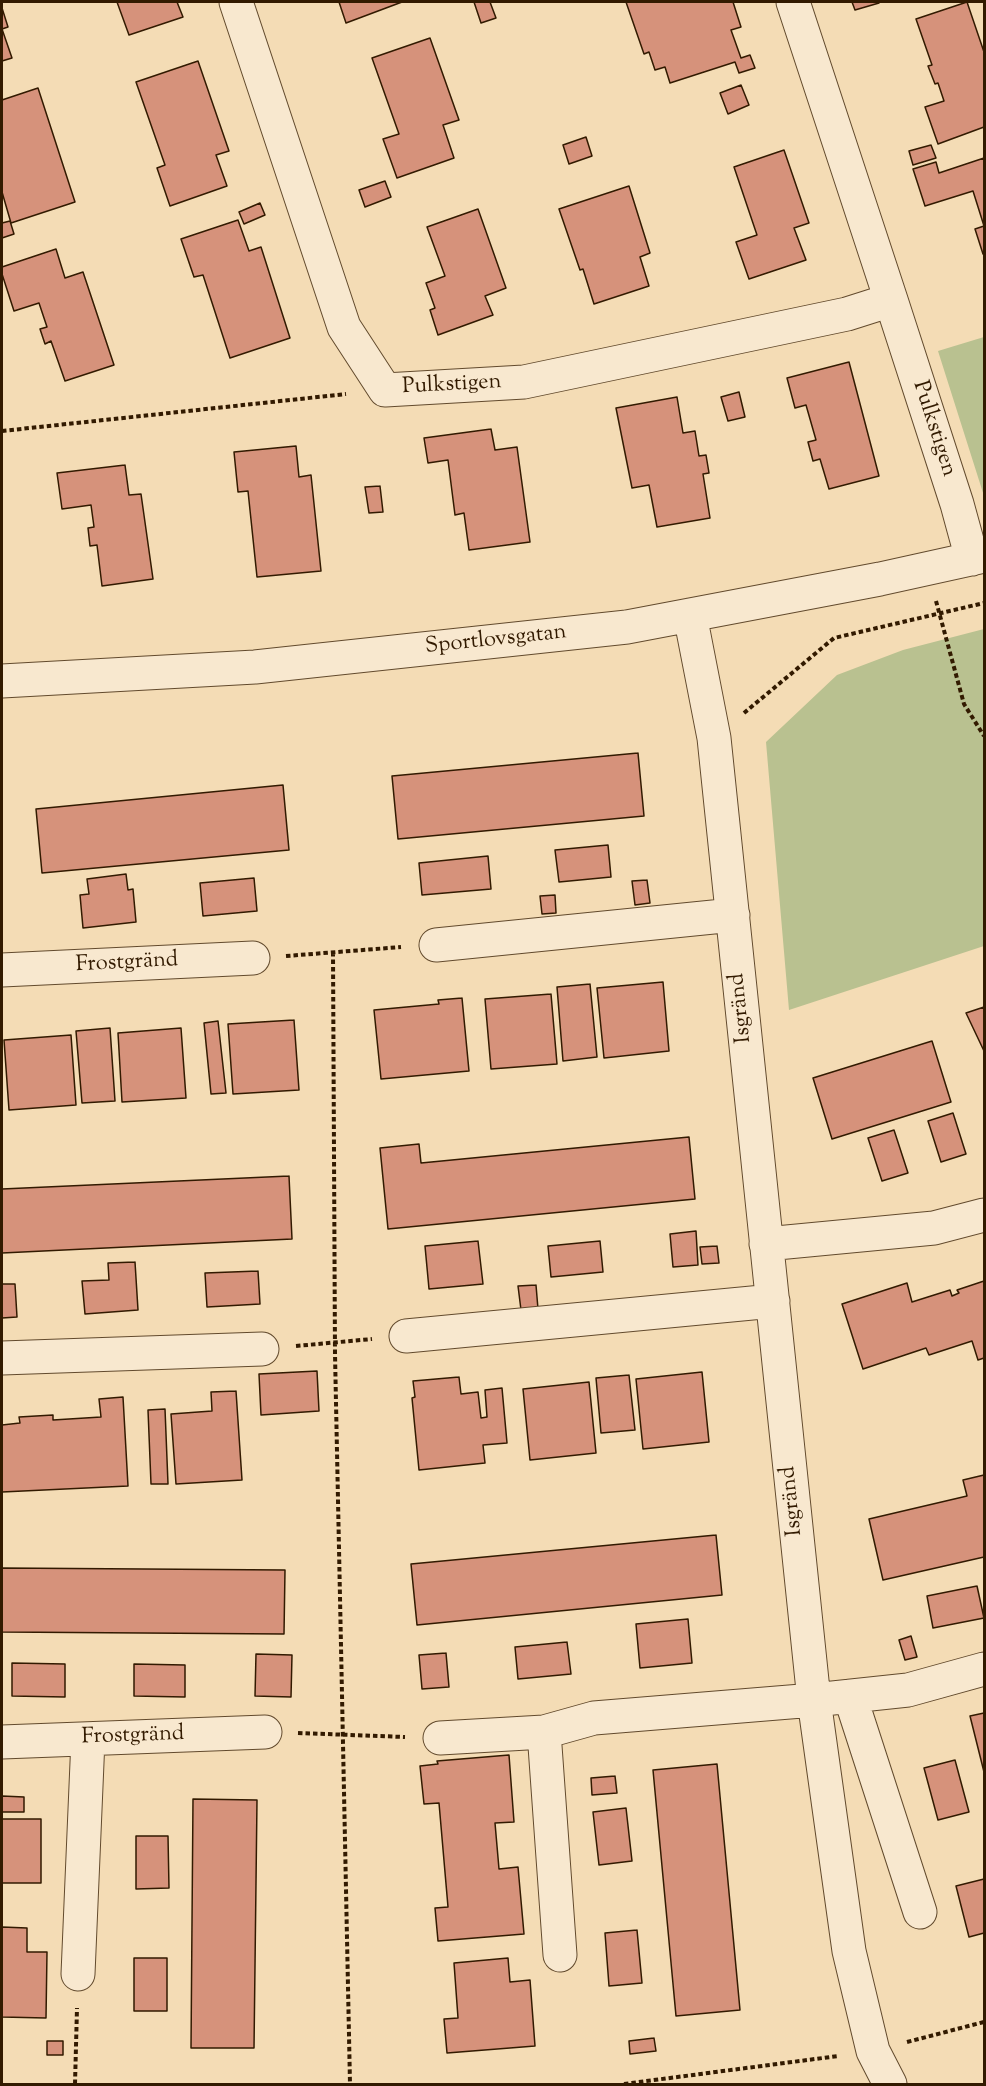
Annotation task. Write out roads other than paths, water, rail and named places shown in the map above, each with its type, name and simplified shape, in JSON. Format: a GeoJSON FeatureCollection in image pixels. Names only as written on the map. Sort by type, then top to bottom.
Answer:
{"type":"FeatureCollection","features":[{"type":"Feature","properties":{"kind":"street","name":"Pulkstigen"},"geometry":{"type":"LineString","coordinates":[[236,2],[344,327],[386,390],[524,382],[847,314],[891,300]]}},
{"type":"Feature","properties":{"kind":"street","name":"Pulkstigen"},"geometry":{"type":"LineString","coordinates":[[793,2],[978,558]]}},
{"type":"Feature","properties":{"kind":"street","name":"Sportlovsgatan"},"geometry":{"type":"LineString","coordinates":[[2,681],[255,667],[627,627],[978,558]]}},
{"type":"Feature","properties":{"kind":"street","name":"Isgränd"},"geometry":{"type":"LineString","coordinates":[[690,615],[714,738],[814,1700],[849,1951],[873,2051],[890,2085]]}},
{"type":"Feature","properties":{"kind":"street"},"geometry":{"type":"LineString","coordinates":[[436,945],[733,915]]}},
{"type":"Feature","properties":{"kind":"street","name":"Frostgränd"},"geometry":{"type":"LineString","coordinates":[[2,970],[253,958]]}},
{"type":"Feature","properties":{"kind":"street"},"geometry":{"type":"LineString","coordinates":[[766,1244],[934,1228],[984,1215]]}},
{"type":"Feature","properties":{"kind":"street"},"geometry":{"type":"LineString","coordinates":[[406,1336],[773,1301]]}},
{"type":"Feature","properties":{"kind":"street"},"geometry":{"type":"LineString","coordinates":[[2,1358],[262,1349]]}},
{"type":"Feature","properties":{"kind":"street"},"geometry":{"type":"LineString","coordinates":[[440,1738],[544,1732],[594,1718],[908,1690],[984,1669]]}},
{"type":"Feature","properties":{"kind":"street"},"geometry":{"type":"LineString","coordinates":[[849,1696],[920,1912]]}},
{"type":"Feature","properties":{"kind":"street","name":"Frostgränd"},"geometry":{"type":"LineString","coordinates":[[2,1742],[265,1732]]}},
{"type":"Feature","properties":{"kind":"street"},"geometry":{"type":"LineString","coordinates":[[544,1732],[560,1954]]}},
{"type":"Feature","properties":{"kind":"street"},"geometry":{"type":"LineString","coordinates":[[78,1974],[88,1739]]}}]}
